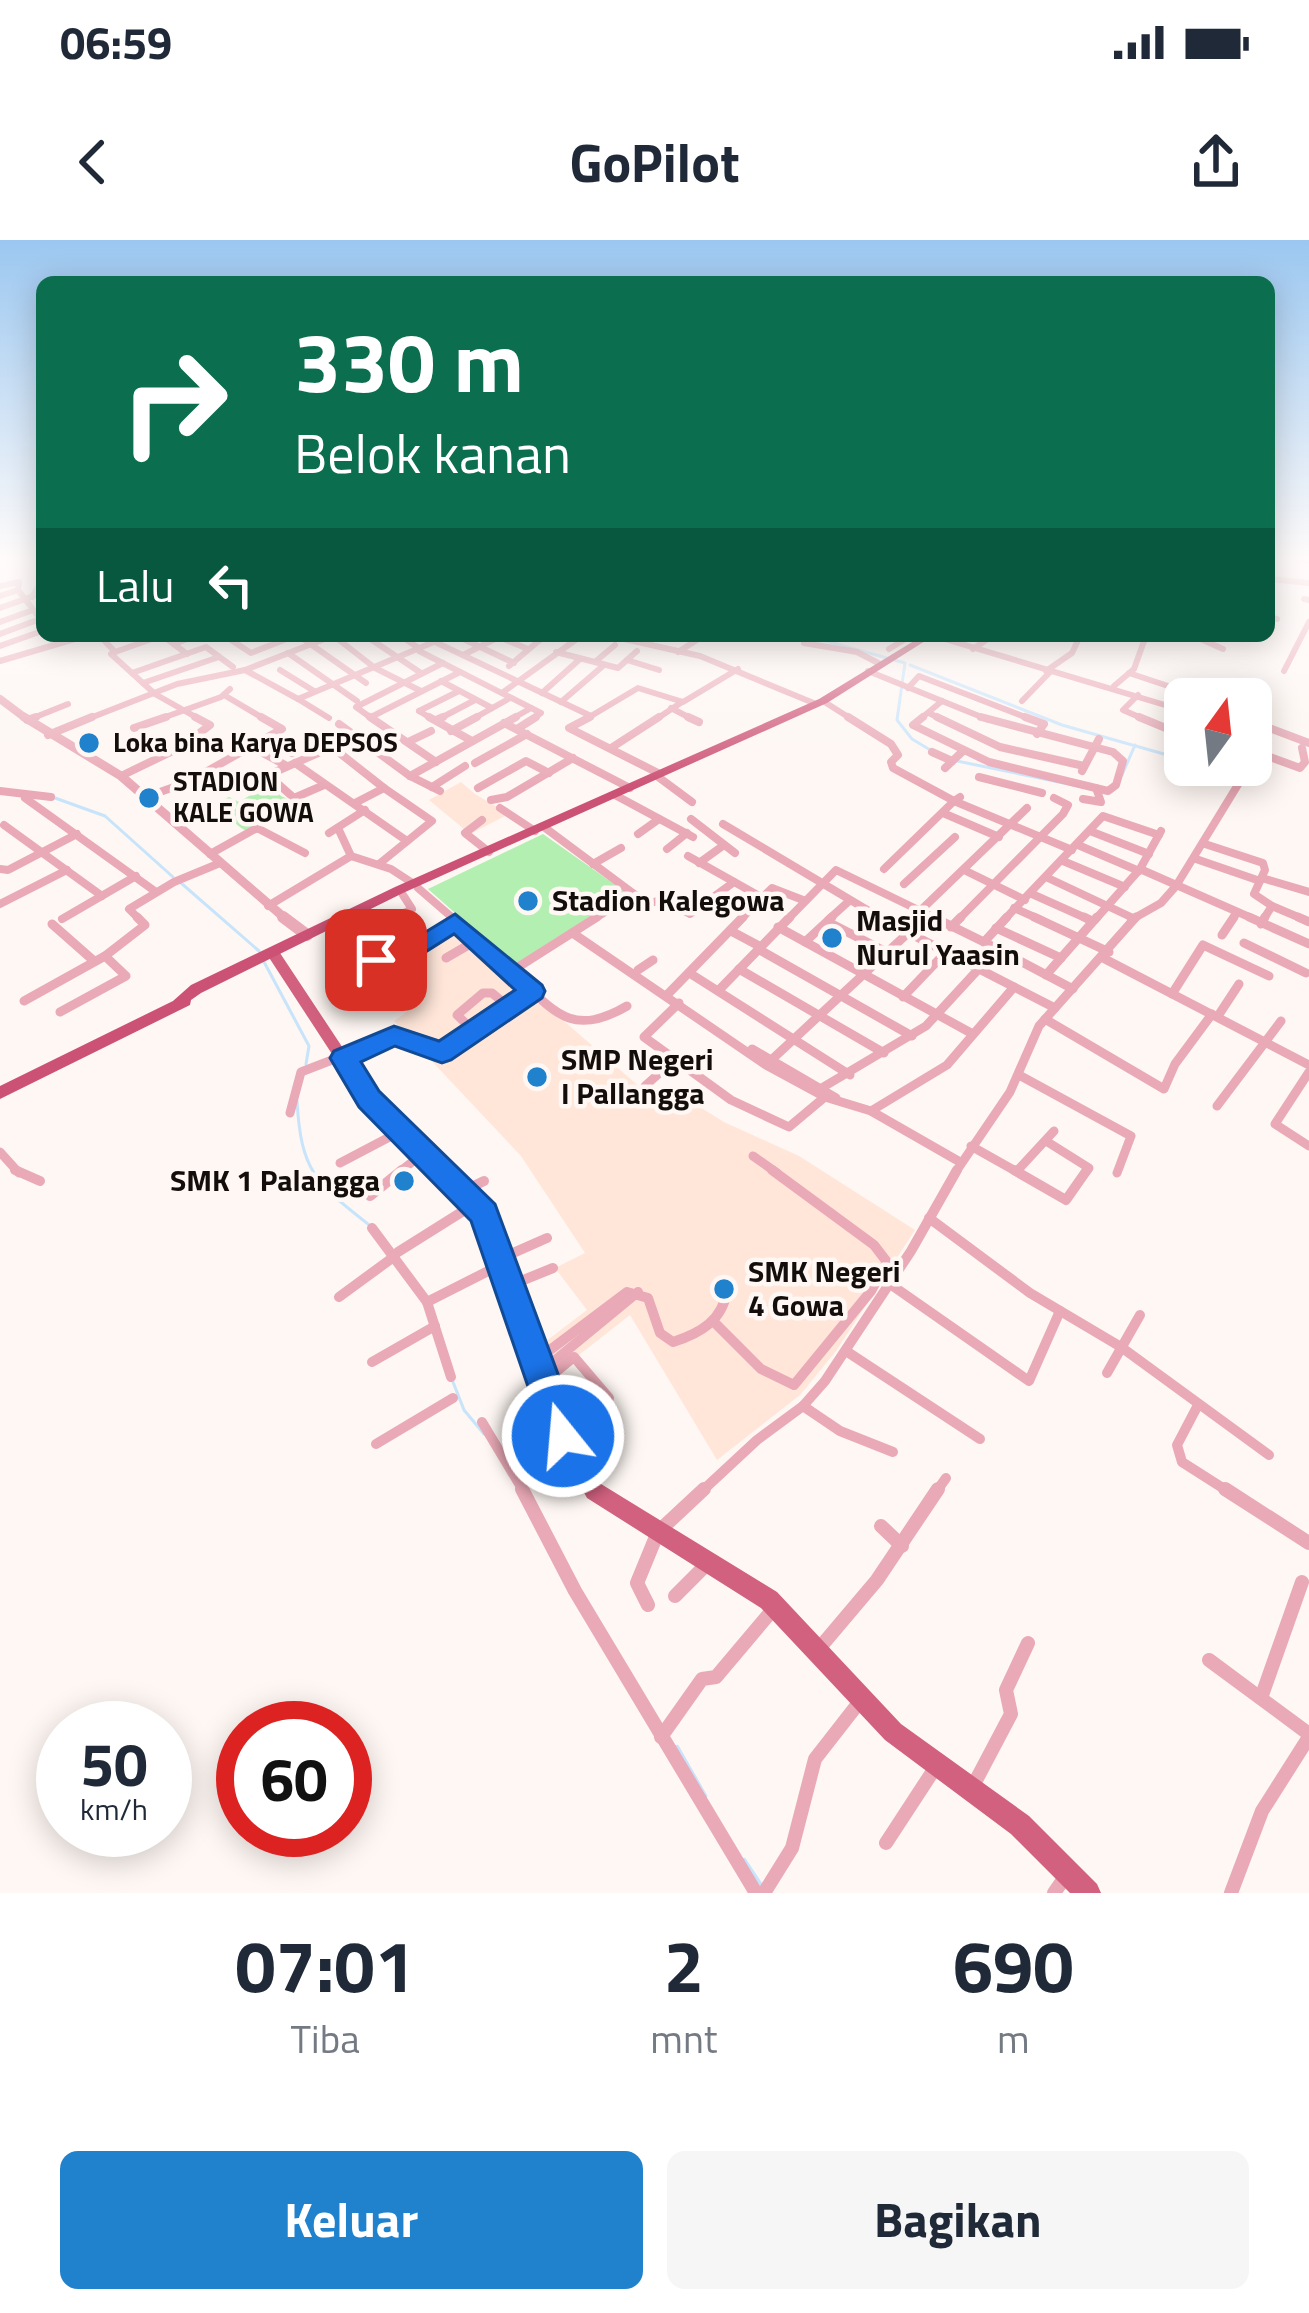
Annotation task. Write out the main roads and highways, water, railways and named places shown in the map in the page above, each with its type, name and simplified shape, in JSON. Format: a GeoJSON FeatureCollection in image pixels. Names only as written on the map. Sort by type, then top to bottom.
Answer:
{"type":"FeatureCollection","features":[{"type":"Feature","properties":{"kind":"highway"},"geometry":{"type":"LineString","coordinates":[[265,958],[819,702],[894,651],[917,642]]}},
{"type":"Feature","properties":{"kind":"highway"},"geometry":{"type":"LineString","coordinates":[[0,1093],[307,935],[411,889]]}},
{"type":"Feature","properties":{"kind":"main road"},"geometry":{"type":"LineString","coordinates":[[265,958],[344,1058],[369,1099],[399,1132],[475,1191],[546,1365],[563,1436],[594,1491],[775,1607],[861,1700],[936,1767],[1020,1825],[1088,1893]]}},
{"type":"Feature","properties":{"kind":"waterway"},"geometry":{"type":"LineString","coordinates":[[830,642],[905,663],[897,720],[912,739],[932,751]]}},
{"type":"Feature","properties":{"kind":"waterway"},"geometry":{"type":"LineString","coordinates":[[910,665],[1062,725],[1135,746]]}},
{"type":"Feature","properties":{"kind":"waterway"},"geometry":{"type":"LineString","coordinates":[[1122,775],[1135,746]]}},
{"type":"Feature","properties":{"kind":"waterway"},"geometry":{"type":"LineString","coordinates":[[1135,746],[1164,754]]}},
{"type":"Feature","properties":{"kind":"waterway"},"geometry":{"type":"LineString","coordinates":[[957,761],[1088,788]]}},
{"type":"Feature","properties":{"kind":"waterway"},"geometry":{"type":"LineString","coordinates":[[55,798],[105,816],[173,877]]}},
{"type":"Feature","properties":{"kind":"waterway"},"geometry":{"type":"LineString","coordinates":[[181,883],[259,951]]}},
{"type":"Feature","properties":{"kind":"waterway"},"geometry":{"type":"LineString","coordinates":[[263,960],[309,1046],[306,1064]]}},
{"type":"Feature","properties":{"kind":"waterway"},"geometry":{"type":"LineString","coordinates":[[297,1101],[302,1144],[314,1173],[368,1224]]}},
{"type":"Feature","properties":{"kind":"waterway"},"geometry":{"type":"LineString","coordinates":[[453,1382],[464,1410],[484,1434]]}},
{"type":"Feature","properties":{"kind":"waterway"},"geometry":{"type":"LineString","coordinates":[[677,1747],[705,1796]]}},
{"type":"Feature","properties":{"kind":"waterway"},"geometry":{"type":"LineString","coordinates":[[744,1860],[762,1887]]}},
{"type":"Feature","properties":{"kind":"place","name":"Loka bina Karya DEPSOS"},"geometry":{"type":"Point","coordinates":[89,743]}},
{"type":"Feature","properties":{"kind":"place","name":"STADION KALE GOWA"},"geometry":{"type":"Point","coordinates":[149,798]}},
{"type":"Feature","properties":{"kind":"place","name":"Stadion Kalegowa"},"geometry":{"type":"Point","coordinates":[528,901]}},
{"type":"Feature","properties":{"kind":"place","name":"Masjid Nurul Yaasin"},"geometry":{"type":"Point","coordinates":[832,938]}},
{"type":"Feature","properties":{"kind":"place","name":"SMP Negeri I Pallangga"},"geometry":{"type":"Point","coordinates":[537,1077]}},
{"type":"Feature","properties":{"kind":"place","name":"SMK 1 Palangga"},"geometry":{"type":"Point","coordinates":[404,1181]}},
{"type":"Feature","properties":{"kind":"place","name":"SMK Negeri 4 Gowa"},"geometry":{"type":"Point","coordinates":[724,1289]}}]}
